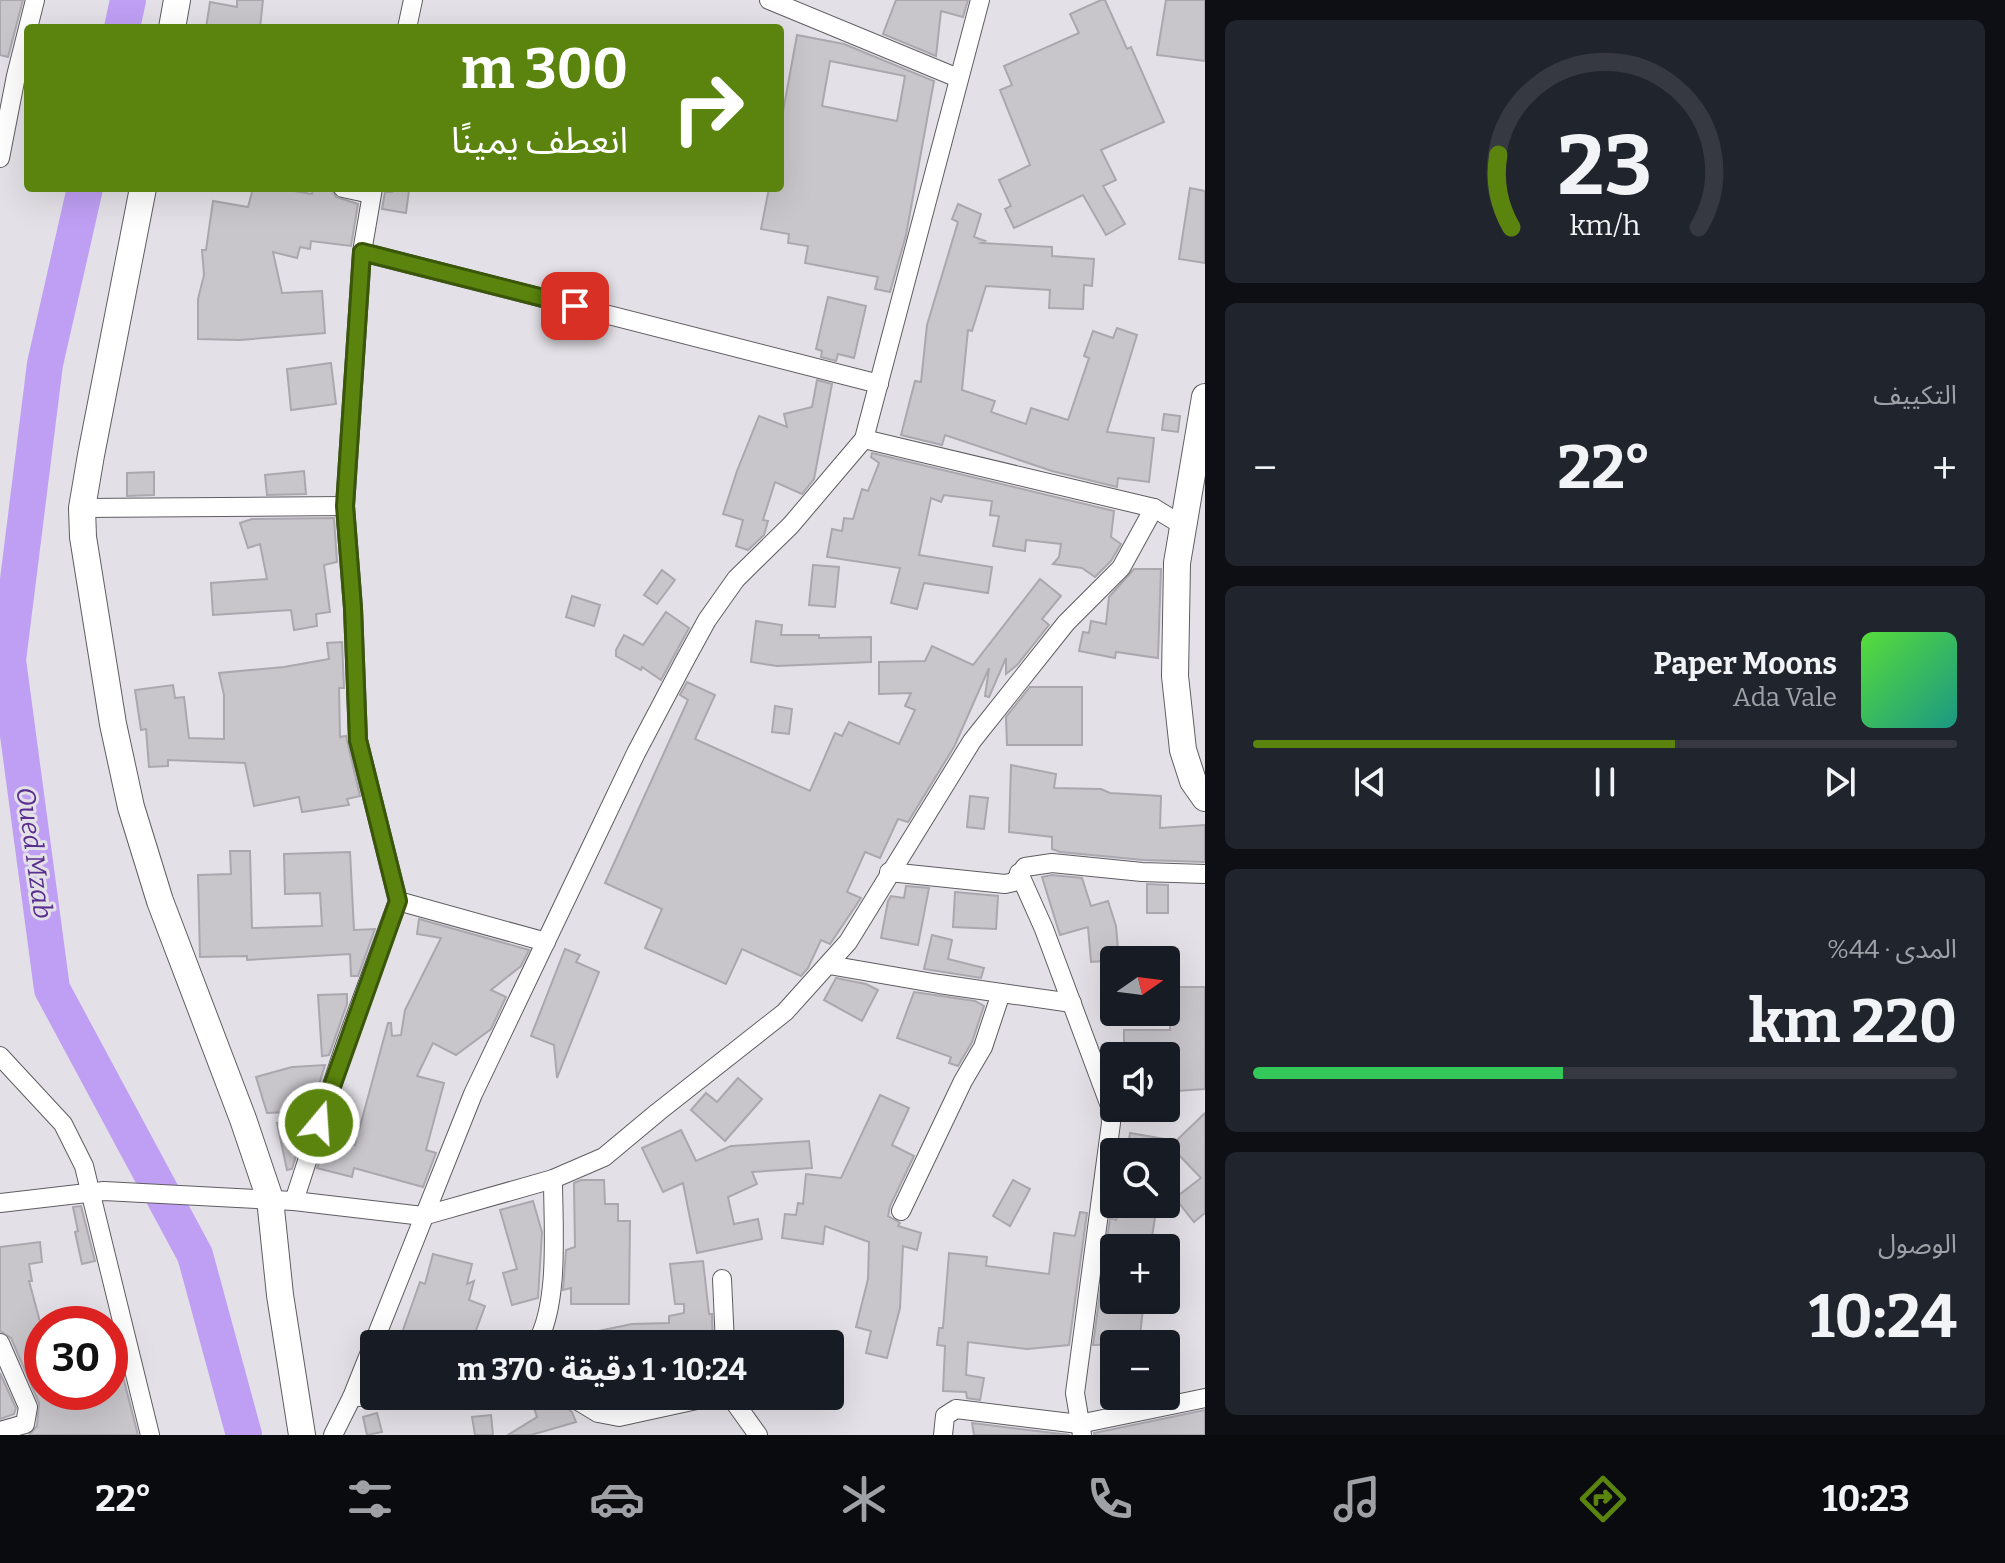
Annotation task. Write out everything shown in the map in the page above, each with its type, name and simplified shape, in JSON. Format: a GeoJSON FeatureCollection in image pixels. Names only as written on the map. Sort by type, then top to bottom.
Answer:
{"type":"FeatureCollection","features":[{"type":"Feature","properties":{"kind":"street"},"geometry":{"type":"LineString","coordinates":[[29,24],[35,0]]}},
{"type":"Feature","properties":{"kind":"street"},"geometry":{"type":"LineString","coordinates":[[173,24],[177,0]]}},
{"type":"Feature","properties":{"kind":"street"},"geometry":{"type":"LineString","coordinates":[[408,24],[413,0]]}},
{"type":"Feature","properties":{"kind":"street"},"geometry":{"type":"LineString","coordinates":[[769,0],[958,78]]}},
{"type":"Feature","properties":{"kind":"street"},"geometry":{"type":"LineString","coordinates":[[333,1435],[352,1397],[473,1094],[636,753],[707,620],[736,579],[817,497],[864,439],[980,0]]}},
{"type":"Feature","properties":{"kind":"street"},"geometry":{"type":"LineString","coordinates":[[0,158],[24,44]]}},
{"type":"Feature","properties":{"kind":"street"},"geometry":{"type":"LineString","coordinates":[[142,192],[82,508],[83,537],[110,709],[131,807],[160,901],[272,1200],[280,1295],[302,1435]]}},
{"type":"Feature","properties":{"kind":"street"},"geometry":{"type":"LineString","coordinates":[[272,1200],[345,1045],[398,901],[358,740],[345,506],[362,252],[372,192]]}},
{"type":"Feature","properties":{"kind":"street"},"geometry":{"type":"LineString","coordinates":[[362,252],[879,384]]}},
{"type":"Feature","properties":{"kind":"street"},"geometry":{"type":"LineString","coordinates":[[1205,397],[1177,563],[1175,676],[1183,750],[1193,781],[1205,798]]}},
{"type":"Feature","properties":{"kind":"street"},"geometry":{"type":"LineString","coordinates":[[864,439],[1154,508],[1182,525]]}},
{"type":"Feature","properties":{"kind":"street"},"geometry":{"type":"LineString","coordinates":[[82,508],[345,506]]}},
{"type":"Feature","properties":{"kind":"street"},"geometry":{"type":"LineString","coordinates":[[0,1203],[98,1192],[272,1200],[423,1216],[553,1179],[604,1157],[785,1012],[829,965],[848,942],[972,741],[1066,623],[1121,568],[1154,508]]}},
{"type":"Feature","properties":{"kind":"street"},"geometry":{"type":"LineString","coordinates":[[889,872],[1005,884],[1014,882],[1028,866],[1052,863],[1142,872],[1205,874]]}},
{"type":"Feature","properties":{"kind":"street"},"geometry":{"type":"LineString","coordinates":[[1019,873],[1104,1089],[1111,1123],[1075,1393],[1080,1430]]}},
{"type":"Feature","properties":{"kind":"street"},"geometry":{"type":"LineString","coordinates":[[398,901],[546,942]]}},
{"type":"Feature","properties":{"kind":"street"},"geometry":{"type":"LineString","coordinates":[[829,965],[1072,1003]]}},
{"type":"Feature","properties":{"kind":"street"},"geometry":{"type":"LineString","coordinates":[[901,1211],[963,1081],[983,1047],[1001,993]]}},
{"type":"Feature","properties":{"kind":"street"},"geometry":{"type":"LineString","coordinates":[[0,1056],[63,1124],[98,1192],[150,1435]]}},
{"type":"Feature","properties":{"kind":"street"},"geometry":{"type":"LineString","coordinates":[[543,1330],[553,1276],[553,1179]]}},
{"type":"Feature","properties":{"kind":"street"},"geometry":{"type":"LineString","coordinates":[[722,1279],[724,1330]]}},
{"type":"Feature","properties":{"kind":"street"},"geometry":{"type":"LineString","coordinates":[[0,1343],[28,1407],[25,1424],[9,1432]]}},
{"type":"Feature","properties":{"kind":"street"},"geometry":{"type":"LineString","coordinates":[[352,1397],[360,1397]]}},
{"type":"Feature","properties":{"kind":"street"},"geometry":{"type":"LineString","coordinates":[[943,1435],[945,1416],[950,1411],[963,1408],[1080,1430],[1205,1398]]}},
{"type":"Feature","properties":{"kind":"street"},"geometry":{"type":"LineString","coordinates":[[593,1410],[619,1417],[651,1410]]}},
{"type":"Feature","properties":{"kind":"street"},"geometry":{"type":"LineString","coordinates":[[740,1410],[758,1435]]}},
{"type":"Feature","properties":{"kind":"street"},"geometry":{"type":"LineString","coordinates":[[995,1415],[1001,1435]]}},
{"type":"Feature","properties":{"kind":"building"},"geometry":{"type":"Polygon","coordinates":[[[0,0],[23,0],[8,57],[0,55],[0,0]]]}},
{"type":"Feature","properties":{"kind":"building"},"geometry":{"type":"Polygon","coordinates":[[[237,0],[263,0],[260,24],[207,24],[210,2],[237,7],[237,0]]]}},
{"type":"Feature","properties":{"kind":"building"},"geometry":{"type":"Polygon","coordinates":[[[896,0],[968,0],[963,17],[941,11],[936,56],[883,34],[896,0]]]}},
{"type":"Feature","properties":{"kind":"building"},"geometry":{"type":"Polygon","coordinates":[[[1105,0],[1127,49],[1131,47],[1164,122],[1101,150],[1116,180],[1103,186],[1125,224],[1106,235],[1083,195],[1014,228],[1005,209],[1011,206],[999,180],[1030,165],[1000,90],[1012,85],[1004,66],[1079,33],[1070,14],[1105,0]]]}},
{"type":"Feature","properties":{"kind":"building"},"geometry":{"type":"Polygon","coordinates":[[[1166,0],[1205,0],[1205,61],[1157,55],[1166,0]]]}},
{"type":"Feature","properties":{"kind":"building"},"geometry":{"type":"Polygon","coordinates":[[[797,35],[844,44],[934,81],[906,235],[890,292],[875,289],[878,277],[805,263],[808,246],[788,243],[789,234],[761,229],[768,192],[784,192],[784,106],[797,35]],[[830,61],[822,106],[897,121],[905,76],[830,61]]]}},
{"type":"Feature","properties":{"kind":"building"},"geometry":{"type":"Polygon","coordinates":[[[1190,188],[1205,191],[1205,263],[1179,259],[1190,188]]]}},
{"type":"Feature","properties":{"kind":"building"},"geometry":{"type":"Polygon","coordinates":[[[252,192],[333,192],[336,197],[358,204],[351,246],[311,241],[310,249],[300,247],[297,258],[273,252],[282,293],[322,291],[325,333],[240,340],[198,339],[198,299],[204,275],[202,250],[206,250],[213,201],[248,207],[252,192]]]}},
{"type":"Feature","properties":{"kind":"building"},"geometry":{"type":"Polygon","coordinates":[[[385,192],[409,192],[406,213],[382,209],[385,192]]]}},
{"type":"Feature","properties":{"kind":"building"},"geometry":{"type":"Polygon","coordinates":[[[958,204],[981,214],[974,237],[985,241],[981,243],[1052,247],[1052,256],[1094,259],[1092,286],[1084,285],[1083,309],[1049,308],[1050,290],[986,286],[972,331],[968,330],[962,390],[995,401],[991,412],[1026,424],[1031,408],[1068,420],[1089,358],[1084,356],[1093,331],[1113,338],[1117,328],[1137,335],[1107,432],[1154,438],[1149,482],[1118,478],[1117,487],[1052,471],[945,435],[942,445],[901,435],[915,381],[921,382],[927,325],[958,222],[952,219],[958,204]]]}},
{"type":"Feature","properties":{"kind":"building"},"geometry":{"type":"Polygon","coordinates":[[[828,297],[866,306],[854,358],[838,354],[836,361],[821,357],[822,351],[816,349],[828,297]]]}},
{"type":"Feature","properties":{"kind":"building"},"geometry":{"type":"Polygon","coordinates":[[[331,363],[336,404],[291,410],[287,369],[331,363]]]}},
{"type":"Feature","properties":{"kind":"building"},"geometry":{"type":"Polygon","coordinates":[[[817,380],[832,384],[814,479],[802,494],[775,482],[763,520],[768,521],[764,535],[748,550],[736,546],[743,520],[723,514],[759,416],[787,427],[784,414],[812,407],[817,380]]]}},
{"type":"Feature","properties":{"kind":"building"},"geometry":{"type":"Polygon","coordinates":[[[1164,414],[1180,416],[1178,432],[1162,430],[1164,414]]]}},
{"type":"Feature","properties":{"kind":"building"},"geometry":{"type":"Polygon","coordinates":[[[872,453],[1114,511],[1111,537],[1121,544],[1111,561],[1095,577],[1082,568],[1053,564],[1059,557],[1061,544],[1026,540],[1025,551],[993,546],[999,516],[990,515],[992,501],[944,495],[941,502],[931,498],[919,555],[992,567],[988,593],[924,583],[917,609],[891,603],[900,568],[827,557],[832,529],[842,531],[844,518],[853,519],[862,489],[868,491],[879,463],[871,457],[872,453]]]}},
{"type":"Feature","properties":{"kind":"building"},"geometry":{"type":"Polygon","coordinates":[[[304,471],[306,494],[267,495],[265,475],[304,471]]]}},
{"type":"Feature","properties":{"kind":"building"},"geometry":{"type":"Polygon","coordinates":[[[154,472],[154,495],[127,496],[127,473],[154,472]]]}},
{"type":"Feature","properties":{"kind":"building"},"geometry":{"type":"Polygon","coordinates":[[[334,518],[337,562],[324,565],[330,612],[316,614],[317,626],[294,630],[291,610],[213,615],[211,583],[267,579],[260,544],[248,548],[240,523],[252,519],[334,518]]]}},
{"type":"Feature","properties":{"kind":"building"},"geometry":{"type":"Polygon","coordinates":[[[813,565],[839,567],[835,607],[809,605],[813,565]]]}},
{"type":"Feature","properties":{"kind":"building"},"geometry":{"type":"Polygon","coordinates":[[[1134,569],[1161,569],[1158,658],[1116,652],[1115,658],[1079,651],[1083,632],[1089,633],[1091,621],[1106,624],[1109,597],[1134,569]]]}},
{"type":"Feature","properties":{"kind":"building"},"geometry":{"type":"Polygon","coordinates":[[[662,570],[675,580],[657,604],[644,595],[662,570]]]}},
{"type":"Feature","properties":{"kind":"building"},"geometry":{"type":"Polygon","coordinates":[[[1040,579],[1061,596],[1042,619],[1049,625],[1006,674],[1006,658],[989,697],[985,696],[989,668],[954,747],[908,822],[898,819],[880,858],[865,852],[847,892],[861,898],[830,944],[821,940],[801,976],[742,949],[726,984],[645,948],[662,909],[605,883],[688,700],[680,695],[687,682],[715,695],[695,739],[810,791],[835,733],[842,736],[849,722],[899,744],[915,710],[905,706],[911,693],[879,694],[879,662],[925,661],[932,646],[973,665],[1040,579]]]}},
{"type":"Feature","properties":{"kind":"building"},"geometry":{"type":"Polygon","coordinates":[[[572,596],[600,605],[594,626],[566,617],[572,596]]]}},
{"type":"Feature","properties":{"kind":"building"},"geometry":{"type":"Polygon","coordinates":[[[666,612],[689,628],[661,680],[642,667],[641,670],[616,656],[616,650],[624,635],[643,645],[666,612]]]}},
{"type":"Feature","properties":{"kind":"building"},"geometry":{"type":"Polygon","coordinates":[[[756,621],[782,625],[781,635],[871,637],[871,662],[777,666],[751,662],[756,621]]]}},
{"type":"Feature","properties":{"kind":"building"},"geometry":{"type":"Polygon","coordinates":[[[342,642],[344,688],[339,688],[340,737],[346,736],[360,796],[347,799],[349,805],[302,812],[299,797],[254,806],[245,763],[168,760],[168,766],[149,767],[146,729],[141,730],[135,690],[173,685],[175,698],[184,697],[189,738],[224,739],[224,695],[219,673],[329,659],[327,643],[342,642]]]}},
{"type":"Feature","properties":{"kind":"building"},"geometry":{"type":"Polygon","coordinates":[[[1030,687],[1082,687],[1082,745],[1007,745],[1006,717],[1030,687]]]}},
{"type":"Feature","properties":{"kind":"building"},"geometry":{"type":"Polygon","coordinates":[[[775,706],[792,709],[789,734],[772,732],[775,706]]]}},
{"type":"Feature","properties":{"kind":"building"},"geometry":{"type":"Polygon","coordinates":[[[1011,765],[1056,774],[1054,788],[1101,789],[1110,793],[1161,796],[1160,828],[1205,825],[1205,862],[1060,852],[1052,849],[1052,837],[1009,832],[1011,765]]]}},
{"type":"Feature","properties":{"kind":"building"},"geometry":{"type":"Polygon","coordinates":[[[970,796],[988,798],[984,829],[967,827],[970,796]]]}},
{"type":"Feature","properties":{"kind":"building"},"geometry":{"type":"Polygon","coordinates":[[[230,851],[250,851],[252,928],[322,926],[320,893],[285,894],[284,854],[350,852],[354,930],[375,929],[358,976],[351,976],[350,954],[247,960],[247,956],[200,957],[198,875],[231,874],[230,851]]]}},
{"type":"Feature","properties":{"kind":"building"},"geometry":{"type":"Polygon","coordinates":[[[1042,877],[1082,878],[1091,906],[1108,901],[1116,926],[1118,946],[1100,946],[1100,961],[1091,962],[1088,927],[1060,935],[1042,877]]]}},
{"type":"Feature","properties":{"kind":"building"},"geometry":{"type":"Polygon","coordinates":[[[1147,884],[1168,885],[1168,913],[1147,913],[1147,884]]]}},
{"type":"Feature","properties":{"kind":"building"},"geometry":{"type":"Polygon","coordinates":[[[906,886],[929,888],[918,945],[881,938],[888,901],[891,896],[904,898],[906,886]]]}},
{"type":"Feature","properties":{"kind":"building"},"geometry":{"type":"Polygon","coordinates":[[[955,892],[998,896],[996,929],[953,927],[955,892]]]}},
{"type":"Feature","properties":{"kind":"building"},"geometry":{"type":"Polygon","coordinates":[[[419,919],[529,950],[521,966],[491,990],[506,997],[491,1029],[456,1055],[433,1043],[417,1076],[444,1083],[426,1150],[436,1153],[423,1187],[354,1168],[352,1177],[317,1168],[328,1137],[355,1145],[388,1023],[391,1023],[392,1036],[401,1035],[405,1010],[441,938],[417,934],[419,919]]]}},
{"type":"Feature","properties":{"kind":"building"},"geometry":{"type":"Polygon","coordinates":[[[932,935],[952,940],[948,959],[984,968],[981,978],[924,969],[932,935]]]}},
{"type":"Feature","properties":{"kind":"building"},"geometry":{"type":"Polygon","coordinates":[[[565,949],[580,955],[576,962],[599,972],[557,1078],[554,1045],[531,1036],[565,949]]]}},
{"type":"Feature","properties":{"kind":"building"},"geometry":{"type":"Polygon","coordinates":[[[836,978],[866,984],[878,990],[862,1021],[824,1000],[836,978]]]}},
{"type":"Feature","properties":{"kind":"building"},"geometry":{"type":"Polygon","coordinates":[[[1180,987],[1205,987],[1205,1089],[1180,1091],[1180,1042],[1124,1042],[1124,1030],[1170,1030],[1170,1026],[1180,1026],[1180,987]]]}},
{"type":"Feature","properties":{"kind":"building"},"geometry":{"type":"Polygon","coordinates":[[[914,992],[975,1001],[984,1006],[972,1042],[958,1066],[949,1063],[951,1057],[897,1038],[914,992]]]}},
{"type":"Feature","properties":{"kind":"building"},"geometry":{"type":"Polygon","coordinates":[[[347,994],[347,1004],[329,1055],[322,1056],[318,995],[347,994]]]}},
{"type":"Feature","properties":{"kind":"building"},"geometry":{"type":"Polygon","coordinates":[[[325,1065],[311,1111],[267,1113],[256,1077],[292,1067],[325,1065]]]}},
{"type":"Feature","properties":{"kind":"building"},"geometry":{"type":"Polygon","coordinates":[[[738,1078],[762,1099],[725,1141],[691,1110],[706,1093],[717,1102],[738,1078]]]}},
{"type":"Feature","properties":{"kind":"building"},"geometry":{"type":"Polygon","coordinates":[[[880,1095],[909,1108],[892,1145],[914,1156],[888,1216],[900,1223],[898,1226],[921,1233],[917,1250],[903,1246],[900,1308],[887,1358],[866,1353],[871,1331],[856,1327],[868,1279],[869,1242],[825,1226],[823,1244],[782,1238],[785,1214],[796,1215],[798,1203],[803,1204],[806,1174],[841,1178],[880,1095]]]}},
{"type":"Feature","properties":{"kind":"building"},"geometry":{"type":"Polygon","coordinates":[[[1205,1113],[1205,1213],[1194,1222],[1180,1204],[1180,1194],[1201,1178],[1180,1156],[1179,1138],[1205,1113]]]}},
{"type":"Feature","properties":{"kind":"building"},"geometry":{"type":"Polygon","coordinates":[[[277,1123],[304,1130],[292,1169],[287,1170],[277,1123]]]}},
{"type":"Feature","properties":{"kind":"building"},"geometry":{"type":"Polygon","coordinates":[[[681,1130],[696,1161],[731,1146],[809,1141],[812,1168],[752,1172],[757,1184],[728,1197],[734,1224],[758,1219],[762,1239],[697,1253],[683,1183],[663,1192],[642,1148],[681,1130]]]}},
{"type":"Feature","properties":{"kind":"building"},"geometry":{"type":"Polygon","coordinates":[[[1130,1133],[1159,1138],[1129,1138],[1130,1133]]]}},
{"type":"Feature","properties":{"kind":"building"},"geometry":{"type":"Polygon","coordinates":[[[604,1180],[605,1204],[618,1204],[618,1221],[630,1221],[629,1304],[571,1304],[571,1288],[563,1290],[566,1250],[575,1247],[574,1183],[604,1180]]]}},
{"type":"Feature","properties":{"kind":"building"},"geometry":{"type":"Polygon","coordinates":[[[1013,1180],[1030,1189],[1010,1226],[993,1216],[1013,1180]]]}},
{"type":"Feature","properties":{"kind":"building"},"geometry":{"type":"Polygon","coordinates":[[[533,1201],[542,1232],[538,1298],[512,1305],[503,1273],[517,1269],[500,1210],[533,1201]]]}},
{"type":"Feature","properties":{"kind":"building"},"geometry":{"type":"Polygon","coordinates":[[[81,1206],[95,1261],[82,1264],[73,1207],[81,1206]]]}},
{"type":"Feature","properties":{"kind":"building"},"geometry":{"type":"Polygon","coordinates":[[[1080,1212],[1087,1213],[1069,1345],[1027,1349],[968,1342],[966,1375],[984,1378],[980,1400],[967,1398],[966,1392],[943,1391],[945,1346],[937,1345],[939,1328],[943,1328],[949,1253],[987,1257],[986,1266],[1049,1274],[1054,1233],[1075,1236],[1080,1212]]]}},
{"type":"Feature","properties":{"kind":"building"},"geometry":{"type":"Polygon","coordinates":[[[1110,1218],[1155,1218],[1152,1234],[1108,1234],[1110,1218]]]}},
{"type":"Feature","properties":{"kind":"building"},"geometry":{"type":"Polygon","coordinates":[[[40,1242],[42,1262],[29,1264],[32,1281],[29,1281],[36,1306],[24,1306],[24,1368],[11,1338],[0,1331],[0,1247],[40,1242]]]}},
{"type":"Feature","properties":{"kind":"building"},"geometry":{"type":"Polygon","coordinates":[[[433,1254],[472,1264],[467,1284],[474,1281],[469,1300],[485,1306],[476,1330],[403,1330],[420,1282],[425,1284],[433,1254]]]}},
{"type":"Feature","properties":{"kind":"building"},"geometry":{"type":"Polygon","coordinates":[[[703,1261],[713,1330],[603,1330],[632,1324],[669,1323],[669,1316],[684,1313],[684,1304],[675,1304],[670,1264],[703,1261]]]}},
{"type":"Feature","properties":{"kind":"building"},"geometry":{"type":"Polygon","coordinates":[[[1100,1293],[1100,1314],[1142,1314],[1141,1330],[1100,1330],[1100,1345],[1093,1345],[1100,1293]]]}},
{"type":"Feature","properties":{"kind":"building"},"geometry":{"type":"Polygon","coordinates":[[[0,1373],[16,1408],[14,1414],[0,1419],[0,1373]]]}},
{"type":"Feature","properties":{"kind":"building"},"geometry":{"type":"Polygon","coordinates":[[[128,1396],[138,1435],[29,1435],[37,1426],[38,1410],[128,1410],[128,1396]]]}},
{"type":"Feature","properties":{"kind":"building"},"geometry":{"type":"Polygon","coordinates":[[[535,1410],[570,1410],[576,1422],[531,1435],[508,1435],[537,1417],[535,1410]]]}},
{"type":"Feature","properties":{"kind":"building"},"geometry":{"type":"Polygon","coordinates":[[[1205,1410],[1205,1435],[1094,1435],[1094,1433],[1205,1410]]]}},
{"type":"Feature","properties":{"kind":"building"},"geometry":{"type":"Polygon","coordinates":[[[377,1413],[382,1432],[367,1435],[363,1417],[377,1413]]]}},
{"type":"Feature","properties":{"kind":"building"},"geometry":{"type":"Polygon","coordinates":[[[491,1415],[493,1435],[475,1435],[472,1417],[491,1415]]]}},
{"type":"Feature","properties":{"kind":"building"},"geometry":{"type":"Polygon","coordinates":[[[972,1423],[1070,1435],[974,1435],[972,1423]]]}},
{"type":"Feature","properties":{"kind":"waterway","name":"Oued Mzab"},"geometry":{"type":"LineString","coordinates":[[123,24],[128,0]]}},
{"type":"Feature","properties":{"kind":"waterway","name":"Oued Mzab"},"geometry":{"type":"LineString","coordinates":[[84,192],[45,364],[8,660],[52,989],[195,1255],[244,1435]]}},
{"type":"Feature","properties":{"kind":"route"},"geometry":{"type":"LineString","coordinates":[[319,1123],[398,901],[358,740],[345,506],[362,252],[575,306]]}}]}
